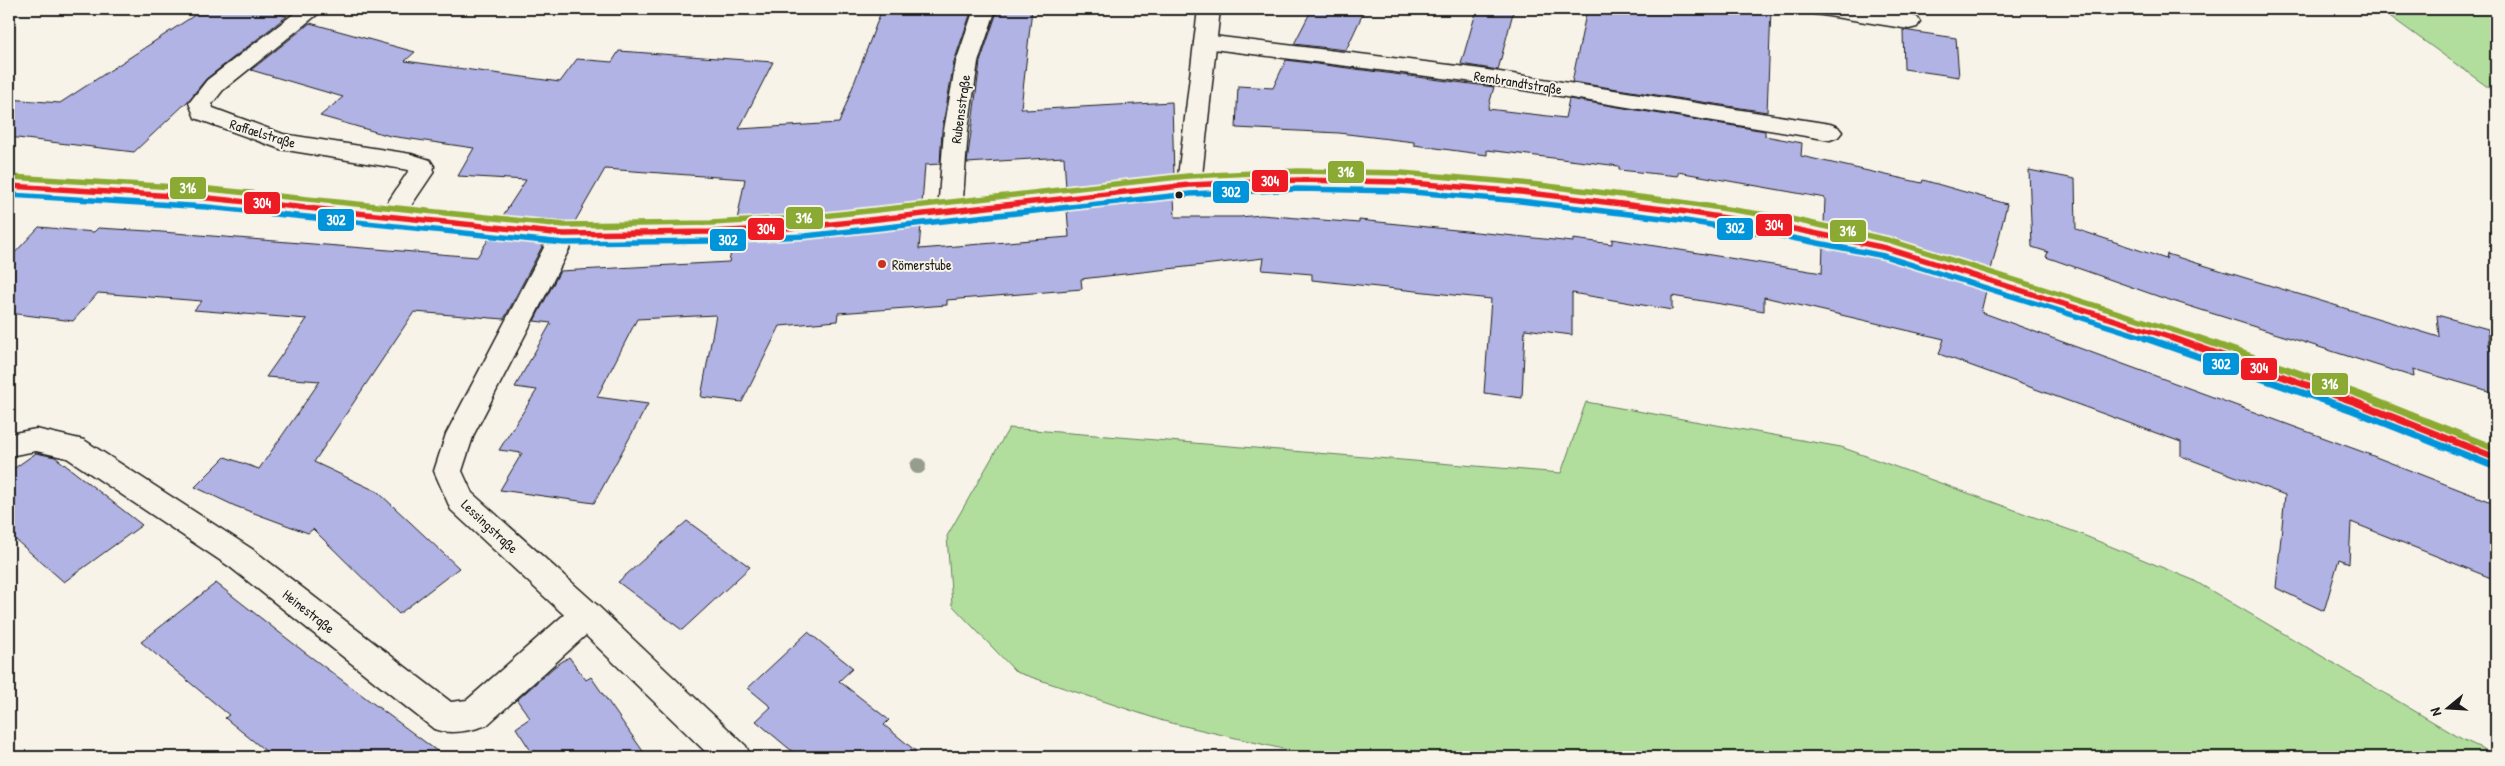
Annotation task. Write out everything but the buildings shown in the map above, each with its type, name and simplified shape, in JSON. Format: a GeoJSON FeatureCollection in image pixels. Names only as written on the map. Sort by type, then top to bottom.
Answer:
{"type":"FeatureCollection","features":[{"type":"Feature","properties":{"kind":"main road","name":"Raffaelstraße"},"geometry":{"type":"LineString","coordinates":[[313,9],[215,85],[200,103],[203,113],[280,141],[411,162],[422,166],[421,173],[391,216]]}},
{"type":"Feature","properties":{"kind":"main road","name":"Rubensstraße"},"geometry":{"type":"LineString","coordinates":[[950,212],[957,120],[967,62],[985,9]]}},
{"type":"Feature","properties":{"kind":"main road"},"geometry":{"type":"LineString","coordinates":[[1189,185],[1209,9]]}},
{"type":"Feature","properties":{"kind":"main road"},"geometry":{"type":"LineString","coordinates":[[1822,9],[1909,22]]}},
{"type":"Feature","properties":{"kind":"main road","name":"Rembrandtstraße"},"geometry":{"type":"LineString","coordinates":[[1205,42],[1474,75],[1830,132]]}},
{"type":"Feature","properties":{"kind":"main road"},"geometry":{"type":"LineString","coordinates":[[9,186],[208,198],[564,234],[730,231],[804,227],[1189,185],[1298,180],[1391,182],[1521,192],[1680,211],[1784,227],[1877,246],[1984,277],[2154,332],[2355,402],[2496,458]]}},
{"type":"Feature","properties":{"kind":"main road","name":"Lessingstraße"},"geometry":{"type":"LineString","coordinates":[[564,234],[460,434],[448,470],[461,501],[586,615],[734,757]]}},
{"type":"Feature","properties":{"kind":"main road","name":"Heinestraße"},"geometry":{"type":"LineString","coordinates":[[9,445],[36,440],[74,448],[241,558],[446,718],[475,714],[586,615]]}},
{"type":"Feature","properties":{"kind":"green space"},"geometry":{"type":"Polygon","coordinates":[[[2380,9],[2496,9],[2496,93],[2380,9]]]}},
{"type":"Feature","properties":{"kind":"green space"},"geometry":{"type":"Polygon","coordinates":[[[1586,402],[1841,447],[2078,533],[2193,580],[2462,739],[2496,755],[2496,757],[1317,757],[1163,721],[1016,672],[952,605],[947,536],[1009,428],[1561,473],[1586,402]]]}},
{"type":"Feature","properties":{"kind":"transit line","name":"316"},"geometry":{"type":"LineString","coordinates":[[10,177],[209,189],[564,225],[711,223],[804,218],[1188,176],[1298,171],[1401,173],[1522,183],[1681,202],[1786,218],[1888,240],[2157,324],[2358,394],[2496,449]]}},
{"type":"Feature","properties":{"kind":"transit line","name":"304"},"geometry":{"type":"LineString","coordinates":[[9,186],[208,198],[564,234],[711,232],[805,227],[1189,185],[1298,180],[1400,182],[1521,192],[1680,211],[1784,227],[1886,248],[2154,332],[2355,402],[2496,458]]}},
{"type":"Feature","properties":{"kind":"transit line","name":"302"},"geometry":{"type":"LineString","coordinates":[[9,195],[207,207],[564,243],[711,241],[805,236],[1190,194],[1298,189],[1400,191],[1520,201],[1679,220],[1782,236],[1884,256],[2151,340],[2352,410],[2493,466]]}},
{"type":"Feature","properties":{"kind":"place","name":"Römerstube"},"geometry":{"type":"Point","coordinates":[882,264]}}]}
